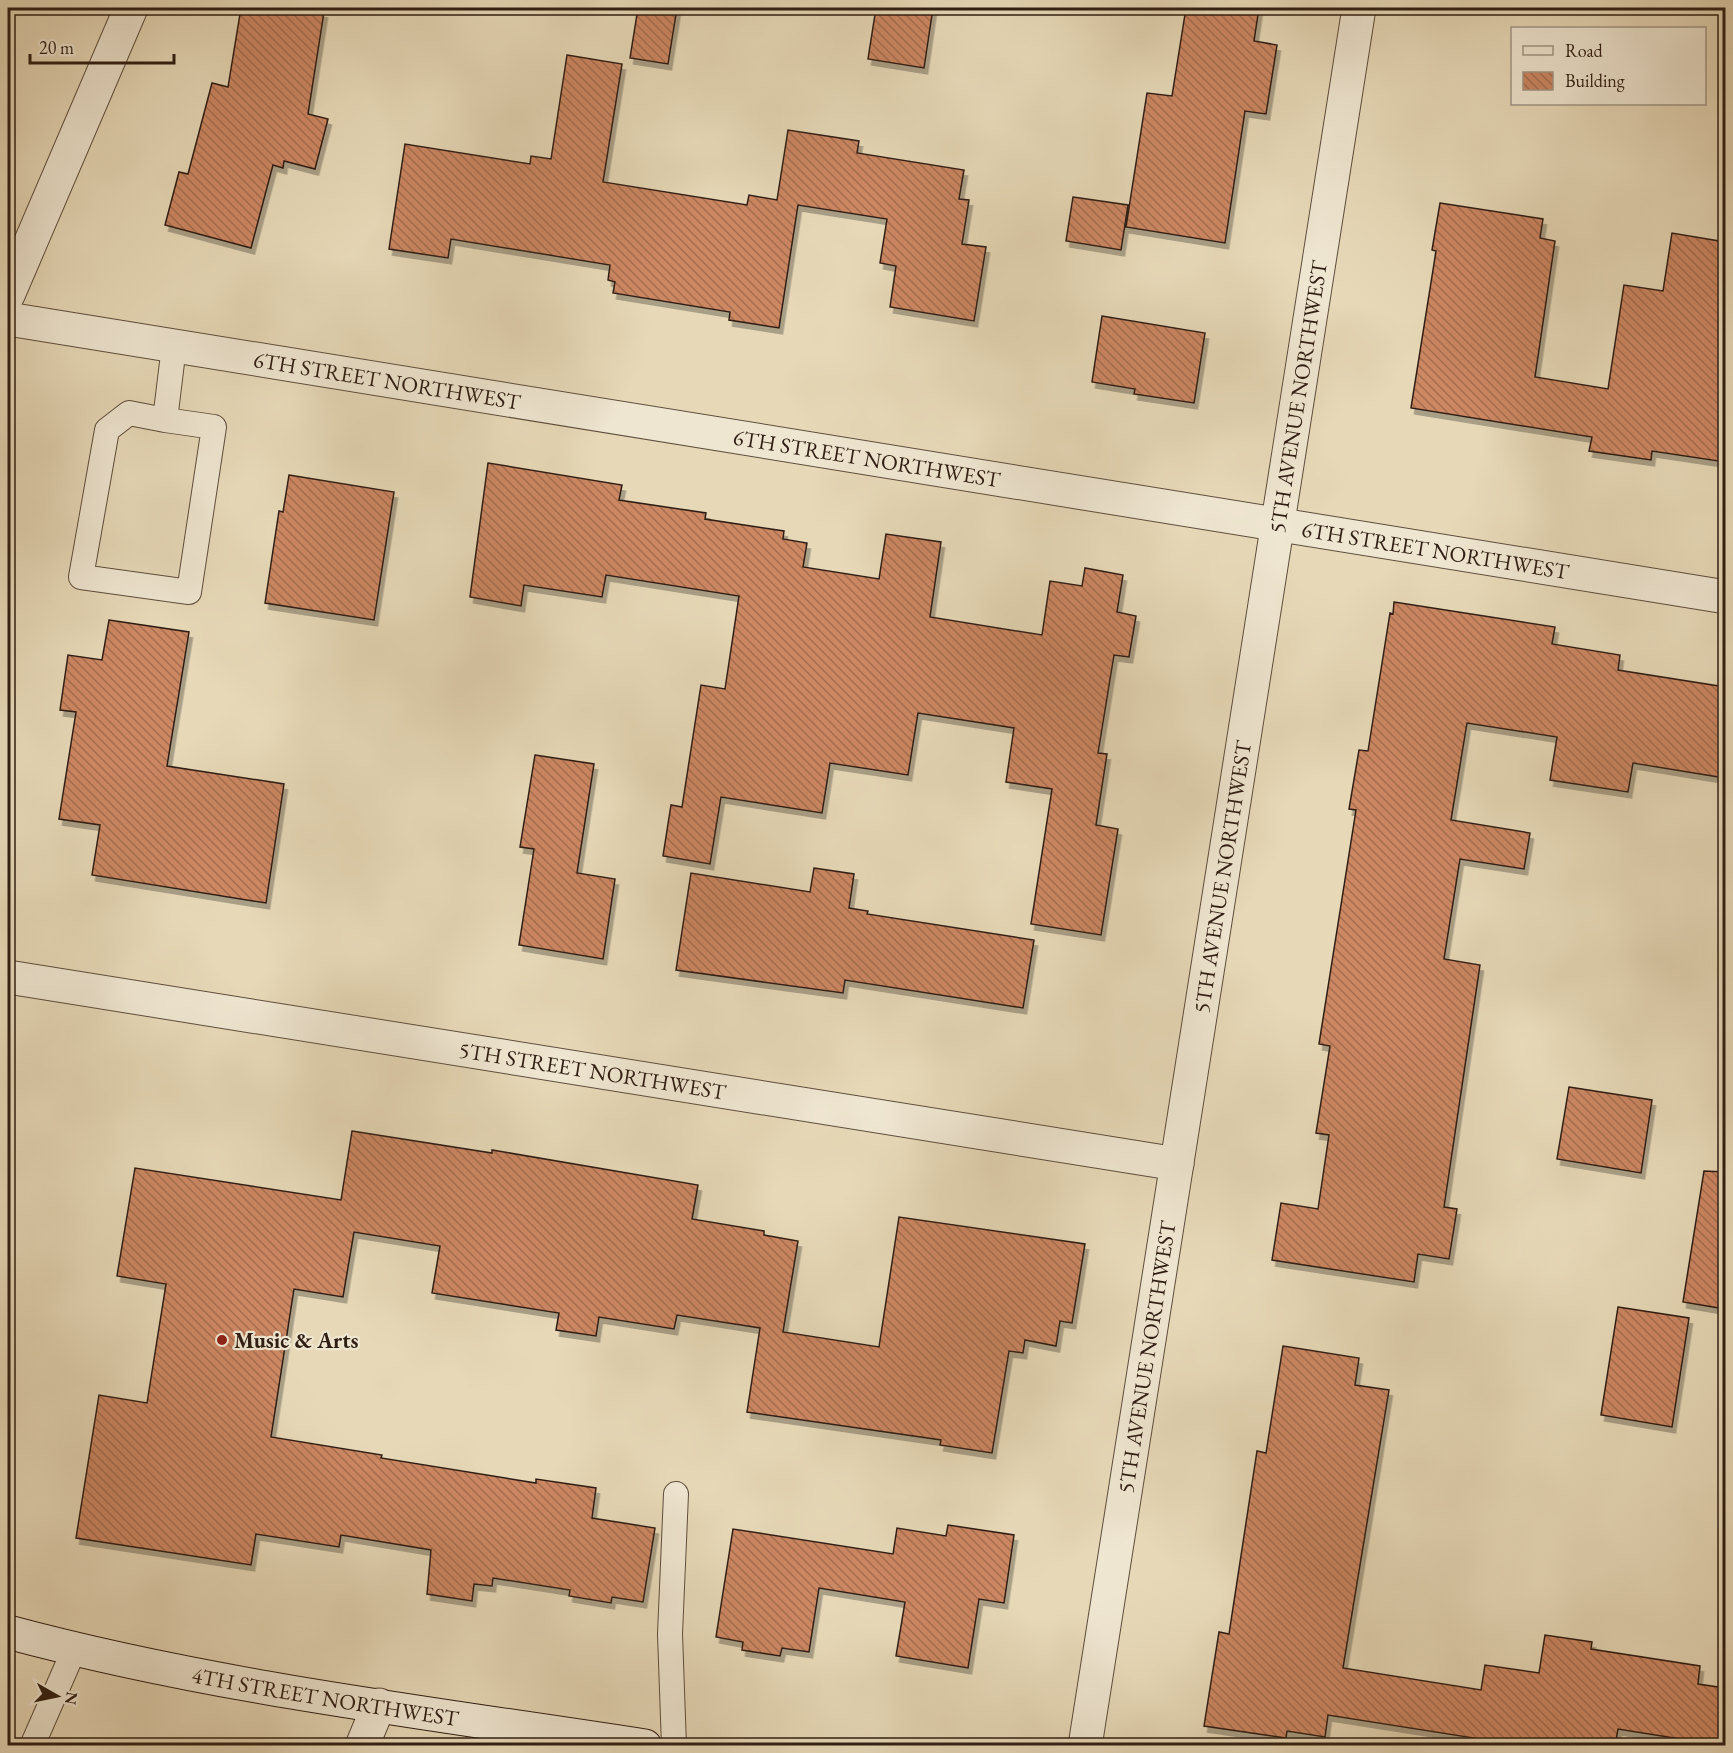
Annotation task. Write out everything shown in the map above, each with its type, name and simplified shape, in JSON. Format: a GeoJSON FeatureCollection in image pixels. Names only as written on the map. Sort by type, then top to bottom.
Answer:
{"type":"FeatureCollection","features":[{"type":"Feature","properties":{"kind":"street"},"geometry":{"type":"LineString","coordinates":[[8,296],[131,8]]}},
{"type":"Feature","properties":{"kind":"street","name":"5TH AVENUE NORTHWEST"},"geometry":{"type":"LineString","coordinates":[[1085,1746],[1359,8]]}},
{"type":"Feature","properties":{"kind":"street","name":"6TH STREET NORTHWEST"},"geometry":{"type":"LineString","coordinates":[[8,319],[1725,597]]}},
{"type":"Feature","properties":{"kind":"street","name":"5TH STREET NORTHWEST"},"geometry":{"type":"LineString","coordinates":[[8,976],[1178,1164]]}},
{"type":"Feature","properties":{"kind":"street","name":"4TH STREET NORTHWEST"},"geometry":{"type":"LineString","coordinates":[[8,1632],[74,1650],[167,1670],[645,1746]]}},
{"type":"Feature","properties":{"kind":"street"},"geometry":{"type":"LineString","coordinates":[[8,1644],[74,1650]]}},
{"type":"Feature","properties":{"kind":"street"},"geometry":{"type":"LineString","coordinates":[[362,1746],[379,1705]]}},
{"type":"Feature","properties":{"kind":"lane"},"geometry":{"type":"LineString","coordinates":[[165,420],[174,346]]}},
{"type":"Feature","properties":{"kind":"lane"},"geometry":{"type":"LineString","coordinates":[[129,413],[165,420],[214,427],[189,592],[81,577],[107,430],[129,413]]}},
{"type":"Feature","properties":{"kind":"lane"},"geometry":{"type":"LineString","coordinates":[[674,1746],[670,1634],[676,1494]]}},
{"type":"Feature","properties":{"kind":"lane"},"geometry":{"type":"LineString","coordinates":[[32,1746],[74,1650]]}},
{"type":"Feature","properties":{"kind":"building"},"geometry":{"type":"Polygon","coordinates":[[[241,8],[293,8],[324,12],[308,114],[328,119],[315,169],[284,161],[283,168],[273,165],[251,248],[165,225],[179,172],[188,174],[212,83],[228,87],[241,8]]]}},
{"type":"Feature","properties":{"kind":"building"},"geometry":{"type":"Polygon","coordinates":[[[638,8],[677,8],[668,64],[630,58],[638,8]]]}},
{"type":"Feature","properties":{"kind":"building"},"geometry":{"type":"Polygon","coordinates":[[[876,8],[933,8],[924,68],[868,59],[876,8]]]}},
{"type":"Feature","properties":{"kind":"building"},"geometry":{"type":"Polygon","coordinates":[[[1186,8],[1259,8],[1254,41],[1277,45],[1266,114],[1245,111],[1225,243],[1126,227],[1147,93],[1172,96],[1186,8]]]}},
{"type":"Feature","properties":{"kind":"building"},"geometry":{"type":"Polygon","coordinates":[[[567,55],[622,64],[603,182],[747,205],[749,195],[777,200],[788,130],[859,141],[857,153],[964,170],[959,199],[969,200],[962,244],[986,247],[974,321],[890,307],[896,266],[880,263],[887,219],[798,205],[779,328],[729,320],[730,312],[613,293],[615,282],[608,280],[610,265],[451,239],[448,258],[389,249],[405,144],[530,164],[531,156],[551,159],[567,55]]]}},
{"type":"Feature","properties":{"kind":"building"},"geometry":{"type":"Polygon","coordinates":[[[1073,197],[1128,205],[1121,250],[1066,241],[1073,197]]]}},
{"type":"Feature","properties":{"kind":"building"},"geometry":{"type":"Polygon","coordinates":[[[1440,203],[1543,219],[1540,238],[1555,241],[1535,377],[1608,389],[1624,285],[1663,291],[1672,233],[1725,242],[1725,462],[1652,451],[1651,460],[1589,451],[1592,437],[1411,408],[1436,251],[1432,250],[1440,203]]]}},
{"type":"Feature","properties":{"kind":"building"},"geometry":{"type":"Polygon","coordinates":[[[1102,316],[1205,333],[1194,403],[1134,394],[1135,389],[1092,382],[1102,316]]]}},
{"type":"Feature","properties":{"kind":"building"},"geometry":{"type":"Polygon","coordinates":[[[488,463],[622,485],[619,500],[706,513],[705,519],[784,531],[783,539],[807,543],[803,567],[879,579],[886,534],[941,542],[930,617],[1042,635],[1050,581],[1082,586],[1085,568],[1123,575],[1117,612],[1136,616],[1129,657],[1114,655],[1098,753],[1107,754],[1096,825],[1118,829],[1101,935],[1031,924],[1052,789],[1006,782],[1014,728],[918,713],[908,775],[830,763],[822,813],[721,797],[710,864],[663,856],[671,805],[682,807],[701,685],[725,689],[739,596],[606,575],[602,597],[524,585],[521,606],[470,597],[488,463]]]}},
{"type":"Feature","properties":{"kind":"building"},"geometry":{"type":"Polygon","coordinates":[[[289,475],[394,492],[374,620],[265,603],[279,511],[283,512],[289,475]]]}},
{"type":"Feature","properties":{"kind":"building"},"geometry":{"type":"Polygon","coordinates":[[[1394,602],[1555,627],[1552,644],[1620,655],[1618,670],[1725,687],[1725,778],[1633,763],[1628,792],[1550,780],[1557,737],[1467,723],[1451,820],[1530,833],[1524,869],[1460,859],[1444,959],[1480,965],[1444,1207],[1457,1209],[1449,1259],[1418,1254],[1414,1282],[1272,1260],[1281,1203],[1318,1209],[1329,1135],[1316,1133],[1330,1046],[1319,1044],[1356,810],[1349,809],[1359,750],[1368,751],[1390,613],[1393,614],[1394,602]]]}},
{"type":"Feature","properties":{"kind":"building"},"geometry":{"type":"Polygon","coordinates":[[[109,620],[189,632],[167,766],[284,784],[266,903],[92,875],[100,825],[59,819],[76,712],[60,710],[68,655],[102,660],[109,620]]]}},
{"type":"Feature","properties":{"kind":"building"},"geometry":{"type":"Polygon","coordinates":[[[535,755],[594,764],[577,873],[615,879],[603,959],[519,945],[534,849],[520,847],[535,755]]]}},
{"type":"Feature","properties":{"kind":"building"},"geometry":{"type":"Polygon","coordinates":[[[814,868],[854,874],[849,908],[868,911],[867,914],[1034,940],[1023,1008],[845,980],[843,993],[676,970],[691,873],[810,892],[814,868]]]}},
{"type":"Feature","properties":{"kind":"building"},"geometry":{"type":"Polygon","coordinates":[[[1569,1087],[1652,1100],[1641,1173],[1557,1159],[1569,1087]]]}},
{"type":"Feature","properties":{"kind":"building"},"geometry":{"type":"Polygon","coordinates":[[[352,1131],[492,1153],[492,1150],[698,1185],[692,1219],[764,1231],[764,1235],[798,1241],[783,1332],[879,1347],[899,1217],[1085,1244],[1072,1323],[1060,1321],[1056,1346],[1025,1340],[1023,1353],[1009,1351],[992,1453],[940,1445],[941,1440],[747,1412],[760,1328],[677,1315],[674,1329],[599,1317],[596,1336],[556,1330],[559,1313],[432,1293],[440,1246],[354,1232],[343,1297],[294,1289],[271,1437],[382,1455],[381,1458],[536,1483],[536,1479],[596,1488],[592,1518],[655,1528],[643,1602],[612,1597],[611,1603],[569,1596],[570,1590],[493,1578],[492,1586],[474,1584],[472,1601],[427,1594],[431,1550],[341,1535],[339,1547],[256,1534],[251,1565],[76,1538],[99,1395],[147,1403],[166,1284],[117,1276],[135,1168],[341,1200],[352,1131]]]}},
{"type":"Feature","properties":{"kind":"building"},"geometry":{"type":"Polygon","coordinates":[[[1704,1171],[1725,1172],[1725,1309],[1683,1302],[1704,1171]]]}},
{"type":"Feature","properties":{"kind":"building"},"geometry":{"type":"Polygon","coordinates":[[[1618,1307],[1689,1318],[1672,1427],[1601,1415],[1618,1307]]]}},
{"type":"Feature","properties":{"kind":"building"},"geometry":{"type":"Polygon","coordinates":[[[1283,1346],[1359,1358],[1355,1385],[1389,1390],[1343,1668],[1481,1690],[1485,1665],[1539,1673],[1545,1635],[1592,1642],[1591,1649],[1700,1666],[1698,1684],[1725,1688],[1725,1746],[1618,1729],[1615,1746],[1472,1746],[1474,1738],[1328,1715],[1325,1737],[1287,1731],[1286,1738],[1204,1726],[1219,1632],[1229,1634],[1257,1451],[1266,1453],[1283,1346]]]}},
{"type":"Feature","properties":{"kind":"building"},"geometry":{"type":"Polygon","coordinates":[[[948,1525],[1014,1535],[1004,1603],[979,1599],[968,1668],[896,1656],[905,1602],[819,1588],[809,1652],[782,1648],[780,1656],[742,1650],[743,1642],[716,1637],[733,1529],[893,1554],[897,1528],[946,1536],[948,1525]]]}},
{"type":"Feature","properties":{"kind":"place","name":"Music & Arts"},"geometry":{"type":"Point","coordinates":[222,1340]}}]}
